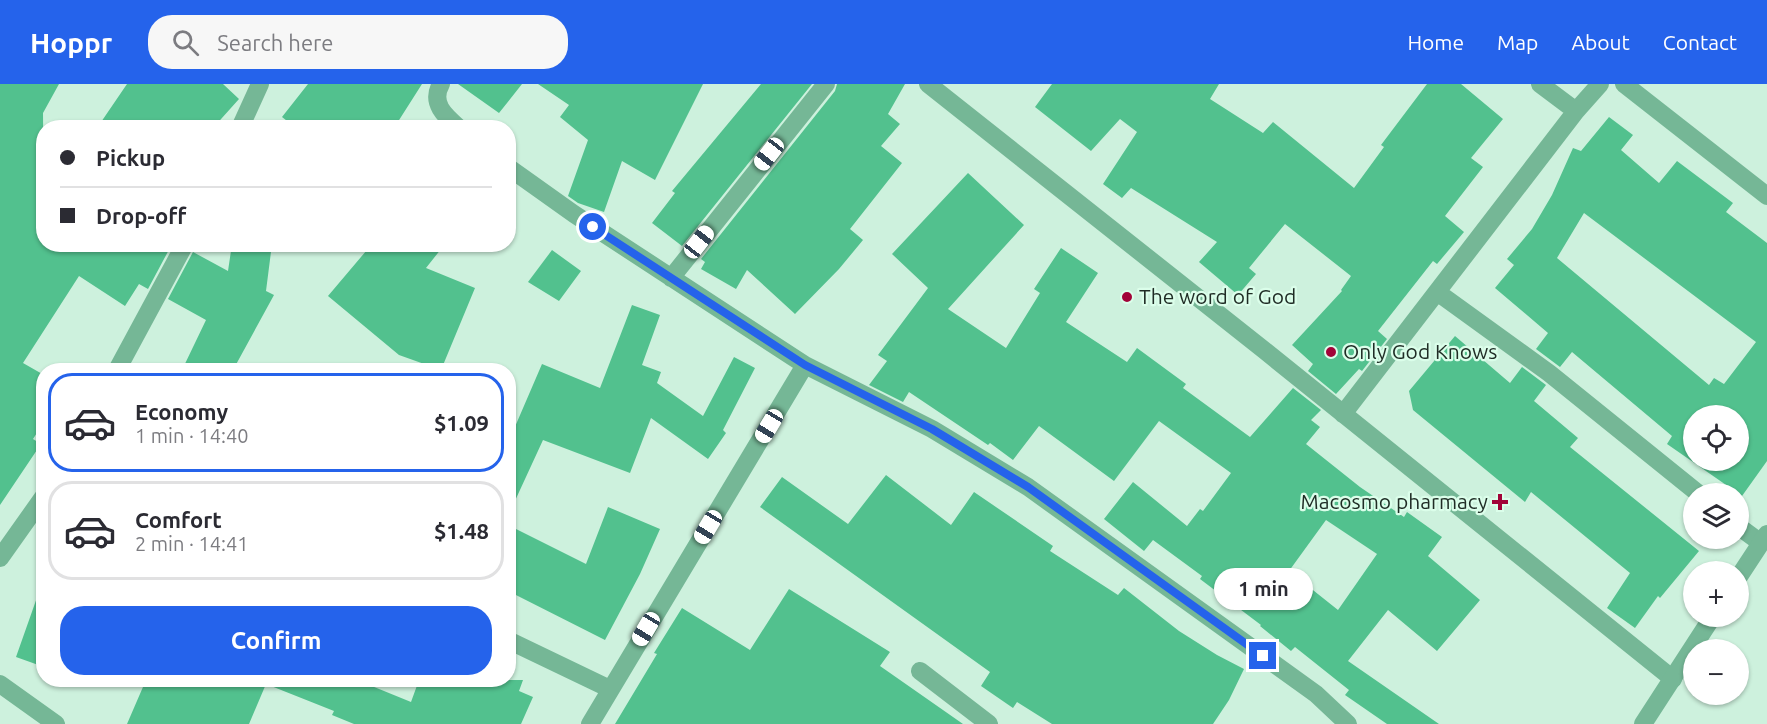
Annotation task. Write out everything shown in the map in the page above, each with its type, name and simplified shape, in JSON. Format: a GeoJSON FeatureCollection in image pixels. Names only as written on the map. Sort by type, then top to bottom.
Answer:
{"type":"FeatureCollection","features":[{"type":"Feature","properties":{"kind":"street"},"geometry":{"type":"LineString","coordinates":[[244,120],[260,84]]}},
{"type":"Feature","properties":{"kind":"street"},"geometry":{"type":"LineString","coordinates":[[441,84],[438,88],[437,105],[450,120]]}},
{"type":"Feature","properties":{"kind":"street"},"geometry":{"type":"LineString","coordinates":[[671,278],[825,84]]}},
{"type":"Feature","properties":{"kind":"street"},"geometry":{"type":"LineString","coordinates":[[928,84],[1673,679]]}},
{"type":"Feature","properties":{"kind":"street"},"geometry":{"type":"LineString","coordinates":[[1540,84],[1576,111]]}},
{"type":"Feature","properties":{"kind":"street"},"geometry":{"type":"LineString","coordinates":[[1343,414],[1576,111],[1600,84]]}},
{"type":"Feature","properties":{"kind":"street"},"geometry":{"type":"LineString","coordinates":[[1624,84],[1767,196]]}},
{"type":"Feature","properties":{"kind":"street"},"geometry":{"type":"LineString","coordinates":[[516,173],[574,214],[805,365],[932,429],[1028,487],[1316,694],[1348,724]]}},
{"type":"Feature","properties":{"kind":"street"},"geometry":{"type":"LineString","coordinates":[[121,363],[181,252]]}},
{"type":"Feature","properties":{"kind":"street"},"geometry":{"type":"LineString","coordinates":[[1437,292],[1549,373],[1685,483]]}},
{"type":"Feature","properties":{"kind":"street"},"geometry":{"type":"LineString","coordinates":[[590,724],[805,365]]}},
{"type":"Feature","properties":{"kind":"street"},"geometry":{"type":"LineString","coordinates":[[0,558],[36,507]]}},
{"type":"Feature","properties":{"kind":"street"},"geometry":{"type":"LineString","coordinates":[[1749,532],[1764,539],[1749,562]]}},
{"type":"Feature","properties":{"kind":"street"},"geometry":{"type":"LineString","coordinates":[[1643,724],[1706,627]]}},
{"type":"Feature","properties":{"kind":"street"},"geometry":{"type":"LineString","coordinates":[[516,644],[610,689]]}},
{"type":"Feature","properties":{"kind":"street"},"geometry":{"type":"LineString","coordinates":[[920,671],[989,724]]}},
{"type":"Feature","properties":{"kind":"street"},"geometry":{"type":"LineString","coordinates":[[2,690],[56,724]]}},
{"type":"Feature","properties":{"kind":"building"},"geometry":{"type":"Polygon","coordinates":[[[0,84],[59,84],[43,113],[43,120],[36,120],[36,252],[168,252],[148,289],[139,284],[125,306],[79,276],[23,363],[36,370],[36,434],[33,439],[36,441],[36,451],[0,505],[0,84]]]}},
{"type":"Feature","properties":{"kind":"building"},"geometry":{"type":"Polygon","coordinates":[[[127,84],[223,84],[239,99],[220,120],[102,120],[127,84]]]}},
{"type":"Feature","properties":{"kind":"building"},"geometry":{"type":"Polygon","coordinates":[[[308,84],[422,84],[399,120],[286,120],[282,117],[308,84]]]}},
{"type":"Feature","properties":{"kind":"building"},"geometry":{"type":"Polygon","coordinates":[[[458,84],[522,84],[499,113],[458,84]]]}},
{"type":"Feature","properties":{"kind":"building"},"geometry":{"type":"Polygon","coordinates":[[[538,84],[703,84],[655,180],[622,161],[604,212],[578,203],[568,196],[588,140],[560,117],[569,105],[538,84]]]}},
{"type":"Feature","properties":{"kind":"building"},"geometry":{"type":"Polygon","coordinates":[[[761,84],[812,84],[682,246],[652,223],[675,193],[672,191],[761,84]]]}},
{"type":"Feature","properties":{"kind":"building"},"geometry":{"type":"Polygon","coordinates":[[[837,84],[905,84],[888,114],[900,124],[881,146],[902,163],[850,229],[863,240],[839,269],[795,314],[747,270],[736,289],[701,269],[705,262],[701,259],[835,91],[837,84]]]}},
{"type":"Feature","properties":{"kind":"building"},"geometry":{"type":"Polygon","coordinates":[[[1052,84],[1219,84],[1210,99],[1263,133],[1273,122],[1354,188],[1384,147],[1381,145],[1427,84],[1461,84],[1503,119],[1471,158],[1483,167],[1445,216],[1464,232],[1437,264],[1433,261],[1378,331],[1387,339],[1362,371],[1359,369],[1336,394],[1308,371],[1313,364],[1292,345],[1342,291],[1351,276],[1285,224],[1249,268],[1256,274],[1238,295],[1199,262],[1217,242],[1131,188],[1122,198],[1103,184],[1137,132],[1120,119],[1091,151],[1035,107],[1052,84]]]}},
{"type":"Feature","properties":{"kind":"building"},"geometry":{"type":"Polygon","coordinates":[[[1609,117],[1633,135],[1621,150],[1659,183],[1677,161],[1733,203],[1726,212],[1767,243],[1767,461],[1749,486],[1749,483],[1723,483],[1706,471],[1749,471],[1749,405],[1683,405],[1683,455],[1667,444],[1672,436],[1572,352],[1560,367],[1536,349],[1548,333],[1495,288],[1514,265],[1507,259],[1532,229],[1552,195],[1573,148],[1581,151],[1609,117]],[[1584,213],[1557,258],[1709,385],[1714,378],[1724,384],[1756,342],[1584,213]]]}},
{"type":"Feature","properties":{"kind":"building"},"geometry":{"type":"Polygon","coordinates":[[[968,173],[1024,225],[948,309],[1006,348],[1040,293],[1034,289],[1061,248],[1098,273],[1066,322],[1127,362],[1137,348],[1186,384],[1183,388],[1250,437],[1293,388],[1321,410],[1311,420],[1320,427],[1306,444],[1360,487],[1404,517],[1407,512],[1442,537],[1428,556],[1480,600],[1437,651],[1388,610],[1348,661],[1439,724],[1387,724],[1345,695],[1349,690],[1295,647],[1291,651],[1200,579],[1202,576],[1153,540],[1144,551],[1104,519],[1133,482],[1187,526],[1200,509],[1203,511],[1231,473],[1159,421],[1114,481],[1039,426],[1013,460],[909,392],[903,402],[869,385],[887,361],[878,355],[928,288],[892,254],[968,173]],[[1326,520],[1289,571],[1338,610],[1377,554],[1326,520]]]}},
{"type":"Feature","properties":{"kind":"building"},"geometry":{"type":"Polygon","coordinates":[[[552,250],[581,271],[559,301],[528,282],[552,250]]]}},
{"type":"Feature","properties":{"kind":"building"},"geometry":{"type":"Polygon","coordinates":[[[193,252],[228,271],[231,252],[271,252],[266,291],[274,295],[237,363],[185,363],[206,320],[168,299],[193,252]]]}},
{"type":"Feature","properties":{"kind":"building"},"geometry":{"type":"Polygon","coordinates":[[[365,252],[439,252],[426,268],[475,288],[444,363],[421,363],[399,355],[328,296],[365,252]]]}},
{"type":"Feature","properties":{"kind":"building"},"geometry":{"type":"Polygon","coordinates":[[[632,305],[660,315],[642,365],[661,372],[657,383],[703,416],[734,357],[755,368],[723,430],[726,433],[708,459],[651,418],[630,473],[543,440],[516,499],[516,424],[542,364],[600,388],[632,305]]]}},
{"type":"Feature","properties":{"kind":"building"},"geometry":{"type":"Polygon","coordinates":[[[1455,336],[1510,383],[1522,367],[1546,385],[1534,401],[1578,438],[1570,447],[1683,538],[1683,549],[1699,551],[1691,561],[1683,561],[1683,570],[1660,598],[1658,596],[1635,628],[1607,608],[1630,573],[1531,492],[1525,502],[1413,410],[1409,391],[1455,336]]]}},
{"type":"Feature","properties":{"kind":"building"},"geometry":{"type":"Polygon","coordinates":[[[886,475],[951,525],[974,492],[1053,546],[1050,551],[1118,595],[1124,588],[1179,631],[1244,669],[1229,700],[1213,724],[1052,724],[1017,702],[1013,708],[981,686],[990,672],[760,507],[782,477],[848,524],[886,475]]]}},
{"type":"Feature","properties":{"kind":"building"},"geometry":{"type":"Polygon","coordinates":[[[608,507],[660,529],[640,574],[605,640],[516,595],[516,529],[586,564],[608,507]]]}},
{"type":"Feature","properties":{"kind":"building"},"geometry":{"type":"Polygon","coordinates":[[[789,589],[890,652],[880,666],[963,724],[615,724],[682,608],[750,650],[789,589]]]}},
{"type":"Feature","properties":{"kind":"building"},"geometry":{"type":"Polygon","coordinates":[[[36,600],[36,664],[16,657],[36,600]]]}},
{"type":"Feature","properties":{"kind":"building"},"geometry":{"type":"Polygon","coordinates":[[[516,680],[523,680],[519,691],[533,697],[521,724],[354,724],[332,715],[334,711],[274,687],[374,687],[411,702],[416,687],[516,687],[516,680]]]}},
{"type":"Feature","properties":{"kind":"building"},"geometry":{"type":"Polygon","coordinates":[[[143,687],[265,687],[249,724],[127,724],[143,687]]]}},
{"type":"Feature","properties":{"kind":"place","name":"The word of God"},"geometry":{"type":"Point","coordinates":[1127,297]}},
{"type":"Feature","properties":{"kind":"place","name":"Only God Knows"},"geometry":{"type":"Point","coordinates":[1331,352]}},
{"type":"Feature","properties":{"kind":"place","name":"Macosmo pharmacy"},"geometry":{"type":"Point","coordinates":[1500,502]}},
{"type":"Feature","properties":{"kind":"route"},"geometry":{"type":"LineString","coordinates":[[593,227],[805,365],[932,429],[1028,487],[1263,656]]}}]}
